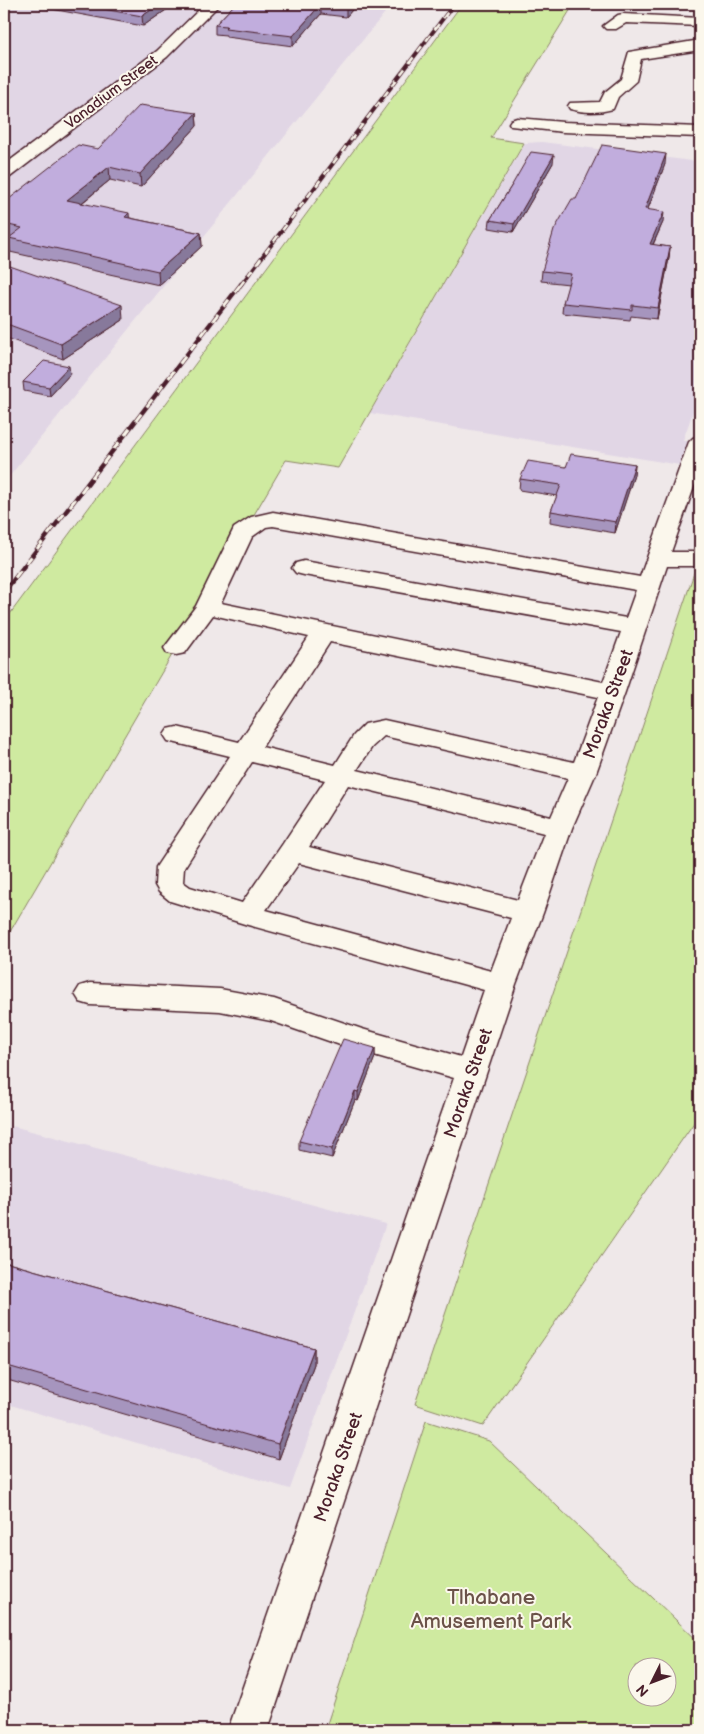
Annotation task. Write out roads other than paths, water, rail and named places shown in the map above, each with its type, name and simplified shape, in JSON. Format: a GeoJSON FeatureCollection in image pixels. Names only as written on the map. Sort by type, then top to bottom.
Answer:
{"type":"FeatureCollection","features":[{"type":"Feature","properties":{"kind":"street","name":"Vanadium Street"},"geometry":{"type":"LineString","coordinates":[[4,173],[162,54],[213,4]]}},
{"type":"Feature","properties":{"kind":"street"},"geometry":{"type":"LineString","coordinates":[[611,26],[623,18],[700,22]]}},
{"type":"Feature","properties":{"kind":"street"},"geometry":{"type":"LineString","coordinates":[[576,106],[607,106],[611,95],[628,81],[634,55],[700,45]]}},
{"type":"Feature","properties":{"kind":"street"},"geometry":{"type":"LineString","coordinates":[[682,47],[700,52]]}},
{"type":"Feature","properties":{"kind":"street"},"geometry":{"type":"LineString","coordinates":[[517,123],[578,129],[649,129],[700,132]]}},
{"type":"Feature","properties":{"kind":"street","name":"Moraka Street"},"geometry":{"type":"LineString","coordinates":[[248,1730],[501,984],[529,913],[559,828],[583,773],[613,692],[653,572],[700,442]]}},
{"type":"Feature","properties":{"kind":"street"},"geometry":{"type":"LineString","coordinates":[[176,648],[207,607],[242,533],[254,524],[273,519],[653,572],[700,559]]}},
{"type":"Feature","properties":{"kind":"street"},"geometry":{"type":"LineString","coordinates":[[304,568],[635,627]]}},
{"type":"Feature","properties":{"kind":"street"},"geometry":{"type":"LineString","coordinates":[[207,607],[613,692]]}},
{"type":"Feature","properties":{"kind":"street"},"geometry":{"type":"LineString","coordinates":[[324,633],[170,867],[169,885],[180,894],[248,915],[501,984]]}},
{"type":"Feature","properties":{"kind":"street"},"geometry":{"type":"LineString","coordinates":[[248,915],[292,852],[368,734],[374,730],[384,728],[583,773]]}},
{"type":"Feature","properties":{"kind":"street"},"geometry":{"type":"LineString","coordinates":[[177,735],[559,828]]}},
{"type":"Feature","properties":{"kind":"street"},"geometry":{"type":"LineString","coordinates":[[292,852],[529,913]]}},
{"type":"Feature","properties":{"kind":"street"},"geometry":{"type":"LineString","coordinates":[[90,994],[220,1000],[274,1010],[357,1039],[472,1072]]}},
{"type":"Feature","properties":{"kind":"railway"},"geometry":{"type":"LineString","coordinates":[[240,286],[454,4]]}},
{"type":"Feature","properties":{"kind":"railway"},"geometry":{"type":"LineString","coordinates":[[4,592],[241,284]]}},
{"type":"Feature","properties":{"kind":"park label","name":"Tlhabane Amusement Park"},"geometry":{"type":"Point","coordinates":[491,1609]}}]}
